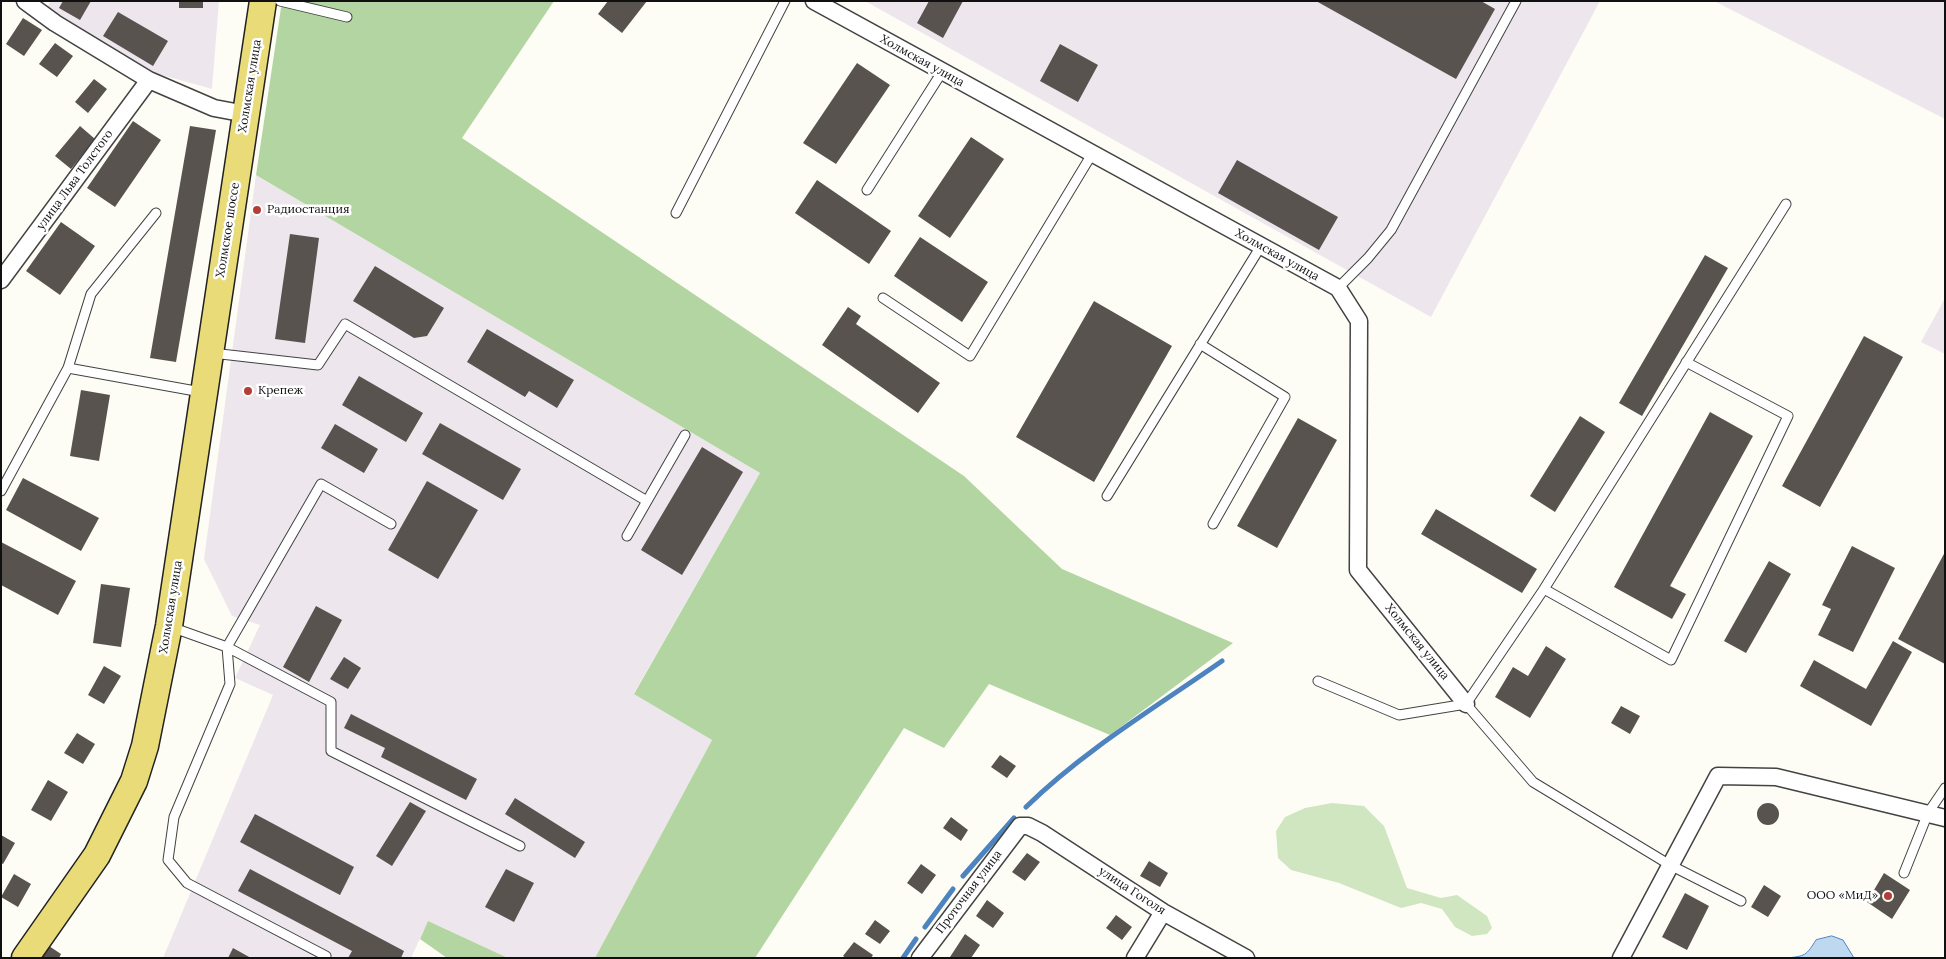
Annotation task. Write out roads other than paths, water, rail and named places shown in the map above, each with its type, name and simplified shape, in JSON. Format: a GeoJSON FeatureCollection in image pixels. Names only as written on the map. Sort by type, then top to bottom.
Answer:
{"type":"FeatureCollection","features":[{"type":"Feature","properties":{"kind":"main road","name":"Холмская улица"},"geometry":{"type":"LineString","coordinates":[[237,170],[263,1]]}},
{"type":"Feature","properties":{"kind":"main road","name":"Холмское шоссе"},"geometry":{"type":"LineString","coordinates":[[219,290],[237,170]]}},
{"type":"Feature","properties":{"kind":"main road","name":"Холмская улица"},"geometry":{"type":"LineString","coordinates":[[25,958],[97,855],[134,781],[145,746],[168,626],[219,290]]}},
{"type":"Feature","properties":{"kind":"street"},"geometry":{"type":"LineString","coordinates":[[25,1],[55,23],[149,80],[214,108],[246,114]]}},
{"type":"Feature","properties":{"kind":"street","name":"Холмская улица"},"geometry":{"type":"LineString","coordinates":[[814,1],[1338,288],[1359,321],[1358,570],[1466,704]]}},
{"type":"Feature","properties":{"kind":"street","name":"улица Льва Толстого"},"geometry":{"type":"LineString","coordinates":[[1,280],[149,80]]}},
{"type":"Feature","properties":{"kind":"street"},"geometry":{"type":"LineString","coordinates":[[1627,956],[1670,866],[1718,776],[1776,777],[1945,818]]}},
{"type":"Feature","properties":{"kind":"street","name":"улица Гоголя"},"geometry":{"type":"LineString","coordinates":[[1020,826],[1028,826],[1042,833],[1163,912],[1246,958]]}},
{"type":"Feature","properties":{"kind":"street","name":"Проточная улица"},"geometry":{"type":"LineString","coordinates":[[920,958],[1020,826]]}},
{"type":"Feature","properties":{"kind":"street"},"geometry":{"type":"LineString","coordinates":[[1135,958],[1163,912]]}},
{"type":"Feature","properties":{"kind":"lane"},"geometry":{"type":"LineString","coordinates":[[280,1],[347,18]]}},
{"type":"Feature","properties":{"kind":"lane"},"geometry":{"type":"LineString","coordinates":[[676,212],[785,1]]}},
{"type":"Feature","properties":{"kind":"lane"},"geometry":{"type":"LineString","coordinates":[[1338,288],[1368,258],[1391,230],[1516,1]]}},
{"type":"Feature","properties":{"kind":"lane"},"geometry":{"type":"LineString","coordinates":[[866,190],[942,72]]}},
{"type":"Feature","properties":{"kind":"lane"},"geometry":{"type":"LineString","coordinates":[[883,298],[970,356],[1092,154]]}},
{"type":"Feature","properties":{"kind":"lane"},"geometry":{"type":"LineString","coordinates":[[1318,681],[1399,715],[1466,704],[1544,589],[1786,204]]}},
{"type":"Feature","properties":{"kind":"lane"},"geometry":{"type":"LineString","coordinates":[[1,491],[68,368],[92,294],[156,213]]}},
{"type":"Feature","properties":{"kind":"lane"},"geometry":{"type":"LineString","coordinates":[[1107,496],[1260,246]]}},
{"type":"Feature","properties":{"kind":"lane"},"geometry":{"type":"LineString","coordinates":[[210,352],[318,365],[344,324],[647,501]]}},
{"type":"Feature","properties":{"kind":"lane"},"geometry":{"type":"LineString","coordinates":[[1200,344],[1284,397],[1213,524]]}},
{"type":"Feature","properties":{"kind":"lane"},"geometry":{"type":"LineString","coordinates":[[1544,589],[1671,660],[1788,416],[1686,362]]}},
{"type":"Feature","properties":{"kind":"lane"},"geometry":{"type":"LineString","coordinates":[[68,368],[204,392]]}},
{"type":"Feature","properties":{"kind":"lane"},"geometry":{"type":"LineString","coordinates":[[627,536],[685,435]]}},
{"type":"Feature","properties":{"kind":"lane"},"geometry":{"type":"LineString","coordinates":[[325,958],[326,956],[188,884],[168,860],[174,817],[230,684],[227,647],[321,484],[391,524]]}},
{"type":"Feature","properties":{"kind":"lane"},"geometry":{"type":"LineString","coordinates":[[168,626],[227,647],[331,702],[331,750],[520,846]]}},
{"type":"Feature","properties":{"kind":"lane"},"geometry":{"type":"LineString","coordinates":[[1466,704],[1532,782],[1670,866],[1741,901]]}},
{"type":"Feature","properties":{"kind":"lane"},"geometry":{"type":"LineString","coordinates":[[1904,873],[1928,813],[1945,788]]}},
{"type":"Feature","properties":{"kind":"water"},"geometry":{"type":"Polygon","coordinates":[[[1832,936],[1843,940],[1854,958],[1787,958],[1798,957],[1810,949],[1816,940],[1832,936]]]}},
{"type":"Feature","properties":{"kind":"waterway"},"geometry":{"type":"LineString","coordinates":[[1026,807],[1071,767],[1096,748],[1222,661]]}},
{"type":"Feature","properties":{"kind":"waterway"},"geometry":{"type":"LineString","coordinates":[[963,876],[1014,818]]}},
{"type":"Feature","properties":{"kind":"waterway"},"geometry":{"type":"LineString","coordinates":[[925,927],[953,889]]}},
{"type":"Feature","properties":{"kind":"waterway"},"geometry":{"type":"LineString","coordinates":[[903,958],[916,939]]}},
{"type":"Feature","properties":{"kind":"place","name":"Радиостанция"},"geometry":{"type":"Point","coordinates":[257,210]}},
{"type":"Feature","properties":{"kind":"place","name":"Крепеж"},"geometry":{"type":"Point","coordinates":[248,391]}},
{"type":"Feature","properties":{"kind":"place","name":"ООО «МиД»"},"geometry":{"type":"Point","coordinates":[1888,896]}}]}
